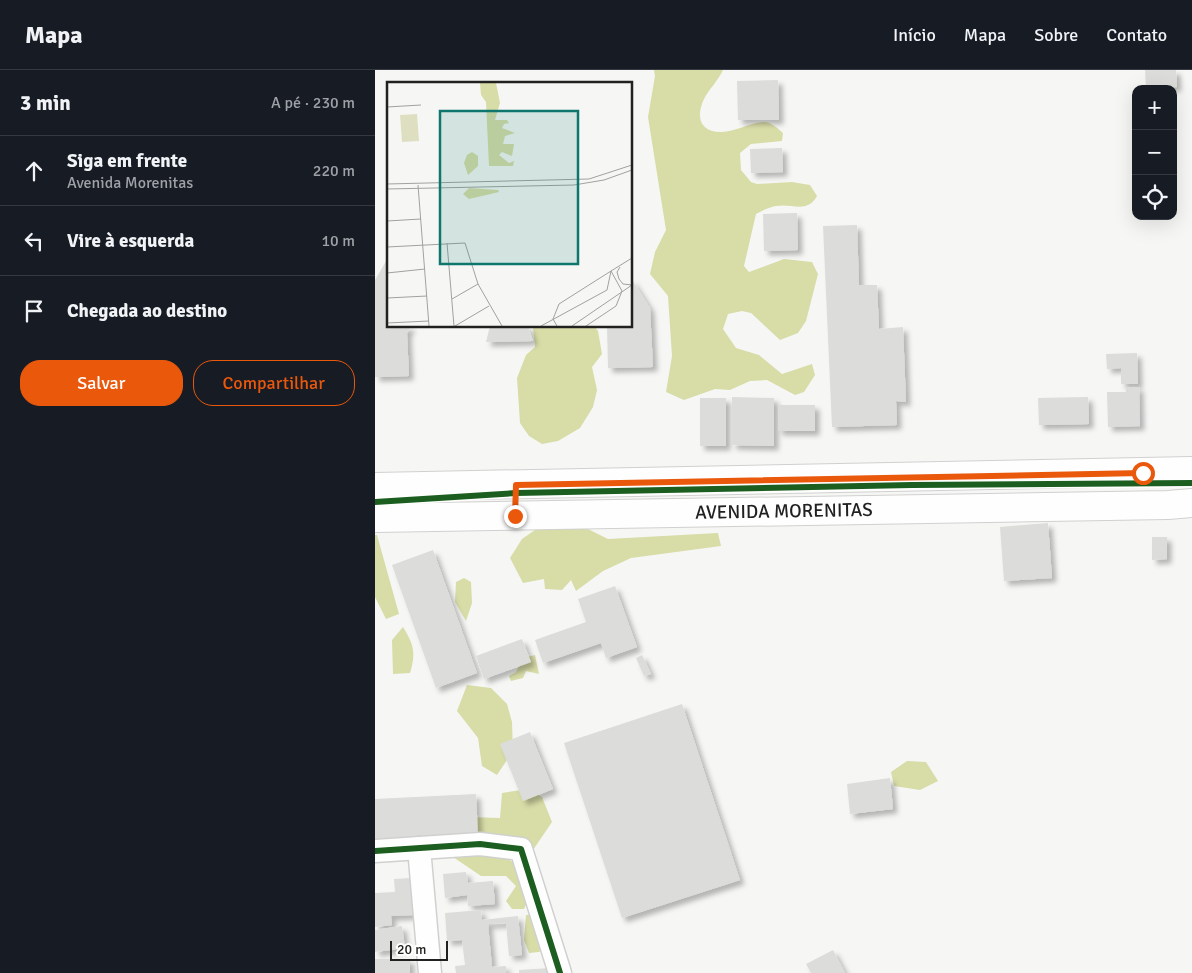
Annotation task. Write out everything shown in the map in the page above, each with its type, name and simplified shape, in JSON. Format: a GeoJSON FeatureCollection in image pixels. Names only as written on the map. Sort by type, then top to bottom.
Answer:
{"type":"FeatureCollection","features":[{"type":"Feature","properties":{"kind":"main road","name":"AVENIDA MORENITAS"},"geometry":{"type":"LineString","coordinates":[[375,488],[1192,471]]}},
{"type":"Feature","properties":{"kind":"main road"},"geometry":{"type":"LineString","coordinates":[[911,509],[913,477]]}},
{"type":"Feature","properties":{"kind":"main road"},"geometry":{"type":"LineString","coordinates":[[515,516],[516,485]]}},
{"type":"Feature","properties":{"kind":"main road","name":"AVENIDA MORENITAS"},"geometry":{"type":"LineString","coordinates":[[375,518],[1168,505],[1192,503]]}},
{"type":"Feature","properties":{"kind":"street"},"geometry":{"type":"LineString","coordinates":[[375,851],[480,844],[521,849],[560,973]]}},
{"type":"Feature","properties":{"kind":"street"},"geometry":{"type":"LineString","coordinates":[[419,848],[430,973]]}},
{"type":"Feature","properties":{"kind":"green space"},"geometry":{"type":"Polygon","coordinates":[[[654,70],[723,70],[706,95],[700,111],[701,122],[708,129],[721,132],[732,131],[763,122],[774,126],[783,133],[782,141],[751,144],[740,153],[741,170],[751,182],[757,184],[792,182],[810,185],[817,196],[809,205],[799,207],[776,206],[756,214],[744,266],[749,272],[784,259],[812,262],[818,274],[806,321],[798,333],[780,340],[751,313],[742,311],[728,314],[723,329],[736,348],[759,355],[782,374],[812,364],[815,375],[804,392],[795,395],[767,380],[750,381],[730,390],[715,389],[684,400],[666,392],[672,356],[668,296],[650,274],[655,252],[666,230],[648,117],[655,76],[654,70]]]}},
{"type":"Feature","properties":{"kind":"green space"},"geometry":{"type":"Polygon","coordinates":[[[533,328],[596,328],[598,331],[602,354],[592,367],[597,390],[593,407],[580,428],[558,441],[542,444],[529,436],[520,423],[517,378],[526,355],[535,347],[533,328]]]}},
{"type":"Feature","properties":{"kind":"green space"},"geometry":{"type":"Polygon","coordinates":[[[545,523],[588,529],[608,539],[718,533],[721,546],[631,558],[603,571],[576,591],[571,580],[562,590],[545,589],[544,579],[523,583],[510,558],[522,539],[545,523]]]}},
{"type":"Feature","properties":{"kind":"green space"},"geometry":{"type":"Polygon","coordinates":[[[375,535],[377,535],[399,614],[386,619],[375,597],[375,535]]]}},
{"type":"Feature","properties":{"kind":"green space"},"geometry":{"type":"Polygon","coordinates":[[[464,578],[471,582],[472,603],[466,621],[455,602],[456,582],[464,578]]]}},
{"type":"Feature","properties":{"kind":"green space"},"geometry":{"type":"Polygon","coordinates":[[[403,627],[413,649],[412,666],[410,673],[393,674],[392,640],[403,627]]]}},
{"type":"Feature","properties":{"kind":"green space"},"geometry":{"type":"Polygon","coordinates":[[[535,655],[539,674],[526,671],[523,678],[511,681],[509,676],[516,672],[523,658],[535,655]]]}},
{"type":"Feature","properties":{"kind":"green space"},"geometry":{"type":"Polygon","coordinates":[[[467,685],[491,688],[507,704],[512,722],[513,751],[497,775],[482,766],[478,738],[457,711],[467,685]]]}},
{"type":"Feature","properties":{"kind":"green space"},"geometry":{"type":"Polygon","coordinates":[[[907,761],[926,762],[938,781],[920,790],[894,786],[891,772],[907,761]]]}},
{"type":"Feature","properties":{"kind":"green space"},"geometry":{"type":"Polygon","coordinates":[[[527,789],[542,797],[552,822],[533,850],[445,835],[468,817],[500,818],[502,793],[527,789]]]}},
{"type":"Feature","properties":{"kind":"green space"},"geometry":{"type":"Polygon","coordinates":[[[475,848],[496,851],[520,867],[532,892],[524,909],[512,909],[506,901],[516,886],[506,876],[481,876],[453,857],[475,848]]]}},
{"type":"Feature","properties":{"kind":"green space"},"geometry":{"type":"Polygon","coordinates":[[[538,914],[548,946],[539,952],[529,953],[524,940],[526,915],[538,914]]]}},
{"type":"Feature","properties":{"kind":"building"},"geometry":{"type":"Polygon","coordinates":[[[1145,70],[1176,70],[1177,85],[1146,85],[1145,70]]]}},
{"type":"Feature","properties":{"kind":"building"},"geometry":{"type":"Polygon","coordinates":[[[778,80],[779,120],[738,120],[737,81],[778,80]]]}},
{"type":"Feature","properties":{"kind":"building"},"geometry":{"type":"Polygon","coordinates":[[[782,148],[783,172],[751,173],[750,149],[782,148]]]}},
{"type":"Feature","properties":{"kind":"building"},"geometry":{"type":"Polygon","coordinates":[[[797,213],[798,250],[764,251],[763,214],[797,213]]]}},
{"type":"Feature","properties":{"kind":"building"},"geometry":{"type":"Polygon","coordinates":[[[857,225],[859,285],[877,285],[879,329],[903,327],[906,402],[896,401],[897,425],[832,427],[823,226],[857,225]]]}},
{"type":"Feature","properties":{"kind":"building"},"geometry":{"type":"Polygon","coordinates":[[[387,259],[387,328],[410,328],[407,333],[409,376],[375,377],[375,280],[387,259]]]}},
{"type":"Feature","properties":{"kind":"building"},"geometry":{"type":"Polygon","coordinates":[[[633,281],[650,308],[653,367],[608,368],[607,328],[633,328],[633,281]]]}},
{"type":"Feature","properties":{"kind":"building"},"geometry":{"type":"Polygon","coordinates":[[[490,328],[529,328],[533,341],[486,342],[490,328]]]}},
{"type":"Feature","properties":{"kind":"building"},"geometry":{"type":"Polygon","coordinates":[[[1137,353],[1138,384],[1121,384],[1121,368],[1107,369],[1106,354],[1137,353]]]}},
{"type":"Feature","properties":{"kind":"building"},"geometry":{"type":"Polygon","coordinates":[[[1126,387],[1139,387],[1140,426],[1108,427],[1107,392],[1126,392],[1126,387]]]}},
{"type":"Feature","properties":{"kind":"building"},"geometry":{"type":"Polygon","coordinates":[[[732,397],[774,398],[774,446],[732,445],[732,397]]]}},
{"type":"Feature","properties":{"kind":"building"},"geometry":{"type":"Polygon","coordinates":[[[1088,397],[1089,424],[1039,425],[1038,398],[1088,397]]]}},
{"type":"Feature","properties":{"kind":"building"},"geometry":{"type":"Polygon","coordinates":[[[700,398],[726,398],[726,446],[700,446],[700,398]]]}},
{"type":"Feature","properties":{"kind":"building"},"geometry":{"type":"Polygon","coordinates":[[[778,405],[815,405],[815,431],[778,431],[778,405]]]}},
{"type":"Feature","properties":{"kind":"building"},"geometry":{"type":"Polygon","coordinates":[[[1048,523],[1052,578],[1004,581],[1000,527],[1048,523]]]}},
{"type":"Feature","properties":{"kind":"building"},"geometry":{"type":"Polygon","coordinates":[[[1152,537],[1167,537],[1167,559],[1152,560],[1152,537]]]}},
{"type":"Feature","properties":{"kind":"building"},"geometry":{"type":"Polygon","coordinates":[[[433,550],[477,673],[436,688],[392,565],[433,550]]]}},
{"type":"Feature","properties":{"kind":"building"},"geometry":{"type":"Polygon","coordinates":[[[615,586],[637,647],[606,658],[601,643],[543,663],[535,640],[586,622],[578,599],[615,586]]]}},
{"type":"Feature","properties":{"kind":"building"},"geometry":{"type":"Polygon","coordinates":[[[522,639],[531,662],[484,679],[476,656],[522,639]]]}},
{"type":"Feature","properties":{"kind":"building"},"geometry":{"type":"Polygon","coordinates":[[[642,655],[651,674],[644,676],[636,658],[642,655]]]}},
{"type":"Feature","properties":{"kind":"building"},"geometry":{"type":"Polygon","coordinates":[[[682,704],[740,880],[622,918],[564,743],[682,704]]]}},
{"type":"Feature","properties":{"kind":"building"},"geometry":{"type":"Polygon","coordinates":[[[530,732],[553,789],[523,801],[500,744],[530,732]]]}},
{"type":"Feature","properties":{"kind":"building"},"geometry":{"type":"Polygon","coordinates":[[[890,778],[893,809],[850,814],[847,784],[890,778]]]}},
{"type":"Feature","properties":{"kind":"building"},"geometry":{"type":"Polygon","coordinates":[[[476,794],[478,835],[375,841],[375,799],[476,794]]]}},
{"type":"Feature","properties":{"kind":"building"},"geometry":{"type":"Polygon","coordinates":[[[466,872],[468,883],[493,881],[495,904],[468,906],[467,895],[445,898],[443,874],[466,872]]]}},
{"type":"Feature","properties":{"kind":"building"},"geometry":{"type":"Polygon","coordinates":[[[411,878],[413,915],[391,916],[392,925],[375,927],[375,893],[395,892],[394,879],[411,878]]]}},
{"type":"Feature","properties":{"kind":"building"},"geometry":{"type":"Polygon","coordinates":[[[481,910],[482,920],[518,916],[522,955],[509,956],[506,923],[488,924],[492,967],[506,966],[506,973],[456,973],[455,966],[465,965],[462,940],[447,941],[445,913],[481,910]]]}},
{"type":"Feature","properties":{"kind":"building"},"geometry":{"type":"Polygon","coordinates":[[[402,926],[405,948],[375,952],[375,930],[402,926]]]}},
{"type":"Feature","properties":{"kind":"building"},"geometry":{"type":"Polygon","coordinates":[[[833,950],[845,973],[811,973],[806,964],[833,950]]]}},
{"type":"Feature","properties":{"kind":"building"},"geometry":{"type":"Polygon","coordinates":[[[375,959],[410,959],[410,973],[375,973],[375,959]]]}},
{"type":"Feature","properties":{"kind":"building"},"geometry":{"type":"Polygon","coordinates":[[[550,968],[551,973],[519,973],[519,970],[550,968]]]}},
{"type":"Feature","properties":{"kind":"cycle path"},"geometry":{"type":"LineString","coordinates":[[375,502],[516,493],[912,485],[1192,483]]}},
{"type":"Feature","properties":{"kind":"cycle path"},"geometry":{"type":"LineString","coordinates":[[375,851],[480,844],[521,849],[560,973]]}},
{"type":"Feature","properties":{"kind":"route"},"geometry":{"type":"LineString","coordinates":[[515,516],[516,485],[1143,473]]}}]}
